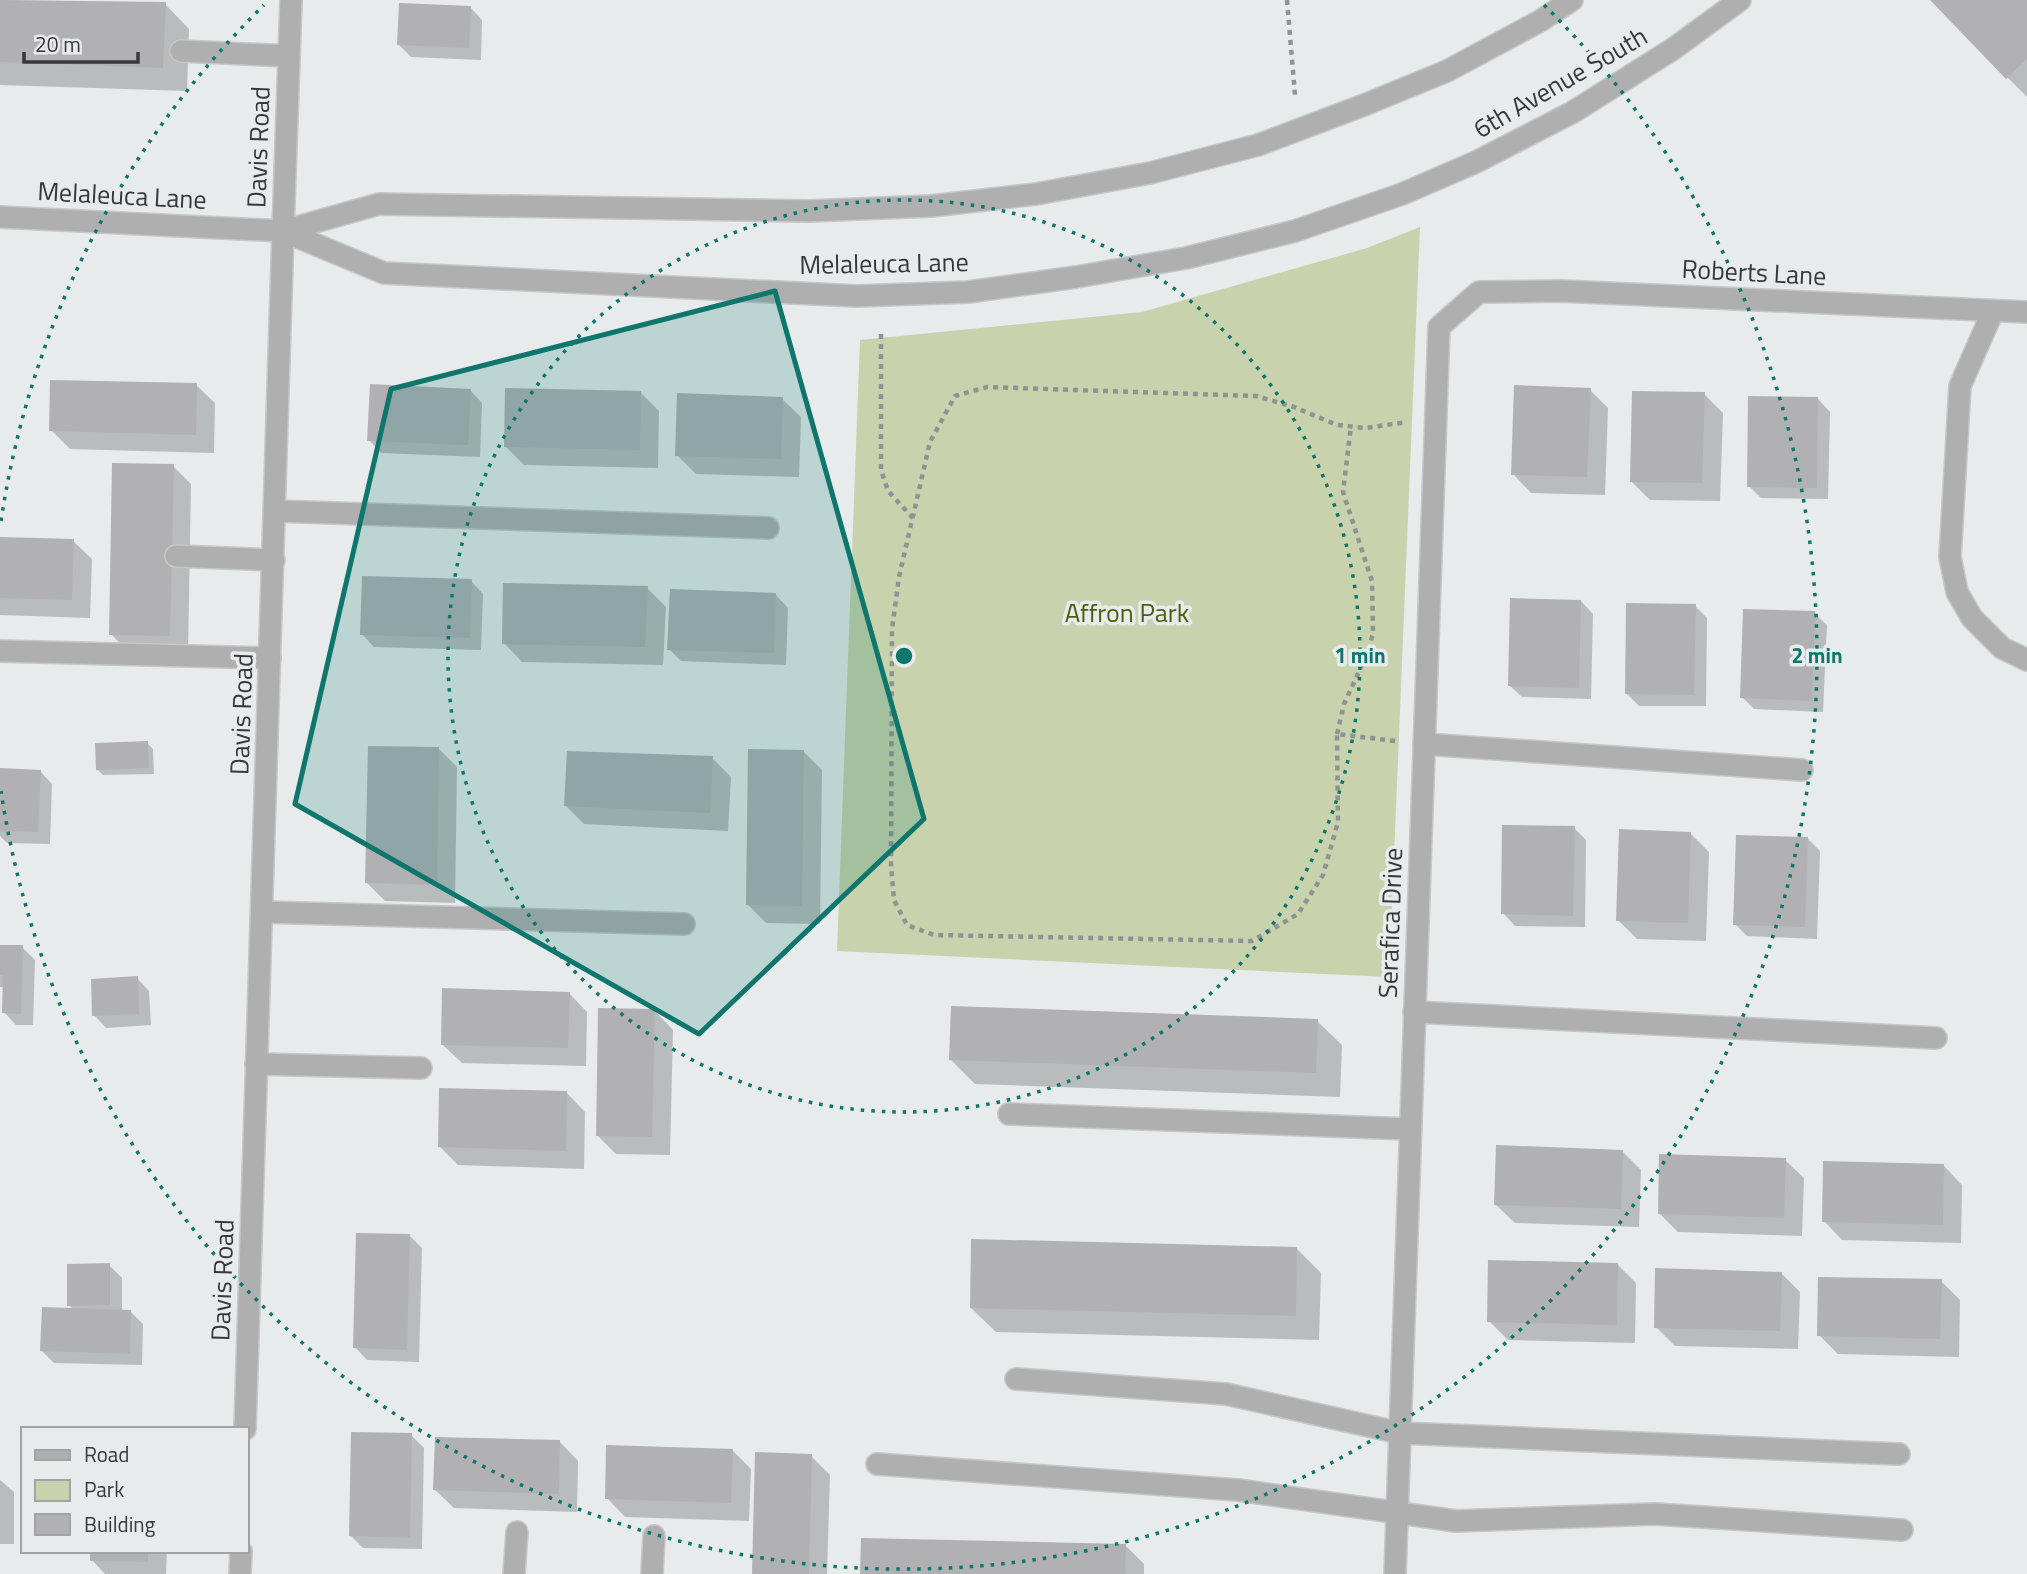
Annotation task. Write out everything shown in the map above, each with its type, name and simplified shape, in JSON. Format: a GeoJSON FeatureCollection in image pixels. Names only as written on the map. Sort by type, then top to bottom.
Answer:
{"type":"FeatureCollection","features":[{"type":"Feature","properties":{"kind":"street","name":"Davis Road"},"geometry":{"type":"LineString","coordinates":[[245,1427],[291,0]]}},
{"type":"Feature","properties":{"kind":"street","name":"Melaleuca Lane"},"geometry":{"type":"LineString","coordinates":[[0,217],[283,231],[379,204],[809,211],[931,206],[1036,194],[1150,173],[1258,145],[1364,106],[1447,71],[1540,21],[1572,0]]}},
{"type":"Feature","properties":{"kind":"street","name":"6th Avenue South"},"geometry":{"type":"LineString","coordinates":[[1476,162],[1573,112],[1674,49],[1740,0]]}},
{"type":"Feature","properties":{"kind":"street"},"geometry":{"type":"LineString","coordinates":[[181,51],[289,56]]}},
{"type":"Feature","properties":{"kind":"street","name":"Melaleuca Lane"},"geometry":{"type":"LineString","coordinates":[[283,231],[384,273],[857,296],[968,292],[1186,258],[1295,231],[1402,194],[1476,162]]}},
{"type":"Feature","properties":{"kind":"street","name":"Roberts Lane"},"geometry":{"type":"LineString","coordinates":[[1479,292],[1561,291],[2027,313]]}},
{"type":"Feature","properties":{"kind":"street","name":"Serafica Drive"},"geometry":{"type":"LineString","coordinates":[[1395,1574],[1439,327],[1479,292]]}},
{"type":"Feature","properties":{"kind":"street"},"geometry":{"type":"LineString","coordinates":[[1993,311],[1960,386],[1950,557],[1957,592],[1972,618],[2002,648],[2027,660]]}},
{"type":"Feature","properties":{"kind":"street"},"geometry":{"type":"LineString","coordinates":[[275,511],[768,528]]}},
{"type":"Feature","properties":{"kind":"street"},"geometry":{"type":"LineString","coordinates":[[176,556],[274,560]]}},
{"type":"Feature","properties":{"kind":"street"},"geometry":{"type":"LineString","coordinates":[[0,651],[270,659]]}},
{"type":"Feature","properties":{"kind":"street"},"geometry":{"type":"LineString","coordinates":[[1424,744],[1802,770]]}},
{"type":"Feature","properties":{"kind":"street"},"geometry":{"type":"LineString","coordinates":[[263,912],[684,924]]}},
{"type":"Feature","properties":{"kind":"street"},"geometry":{"type":"LineString","coordinates":[[1414,1012],[1936,1038]]}},
{"type":"Feature","properties":{"kind":"street"},"geometry":{"type":"LineString","coordinates":[[257,1064],[421,1068]]}},
{"type":"Feature","properties":{"kind":"street"},"geometry":{"type":"LineString","coordinates":[[1009,1114],[1410,1129]]}},
{"type":"Feature","properties":{"kind":"street"},"geometry":{"type":"LineString","coordinates":[[1016,1379],[1226,1394],[1400,1433],[1899,1454]]}},
{"type":"Feature","properties":{"kind":"street"},"geometry":{"type":"LineString","coordinates":[[877,1464],[1238,1490],[1456,1521],[1655,1514],[1902,1530]]}},
{"type":"Feature","properties":{"kind":"street"},"geometry":{"type":"LineString","coordinates":[[514,1574],[517,1532]]}},
{"type":"Feature","properties":{"kind":"street"},"geometry":{"type":"LineString","coordinates":[[652,1574],[654,1536]]}},
{"type":"Feature","properties":{"kind":"street"},"geometry":{"type":"LineString","coordinates":[[240,1574],[241,1553]]}},
{"type":"Feature","properties":{"kind":"path"},"geometry":{"type":"LineString","coordinates":[[1287,0],[1294,95]]}},
{"type":"Feature","properties":{"kind":"path"},"geometry":{"type":"LineString","coordinates":[[881,334],[881,470],[888,491],[913,518]]}},
{"type":"Feature","properties":{"kind":"path"},"geometry":{"type":"LineString","coordinates":[[1351,426],[1343,492],[1372,581],[1373,633],[1368,652],[1344,704],[1337,734],[1338,822],[1324,875],[1298,914],[1252,941],[955,937],[934,935],[907,925],[894,900],[891,864],[892,629],[899,577],[930,442],[955,396],[987,387],[1256,396],[1294,407],[1336,425],[1351,426],[1366,428],[1435,418]]}},
{"type":"Feature","properties":{"kind":"path"},"geometry":{"type":"LineString","coordinates":[[1337,734],[1424,744]]}},
{"type":"Feature","properties":{"kind":"highlighted area"},"geometry":{"type":"Polygon","coordinates":[[[775,291],[924,819],[699,1034],[295,804],[391,389],[775,291]]]}},
{"type":"Feature","properties":{"kind":"green space","name":"Affron Park"},"geometry":{"type":"Polygon","coordinates":[[[1420,227],[1389,977],[837,951],[860,340],[1142,312],[1367,248],[1420,227]]]}},
{"type":"Feature","properties":{"kind":"building"},"geometry":{"type":"Polygon","coordinates":[[[0,0],[166,2],[163,68],[0,62],[0,0]]]}},
{"type":"Feature","properties":{"kind":"building"},"geometry":{"type":"Polygon","coordinates":[[[1930,0],[2027,0],[2027,59],[2006,79],[1930,0]]]}},
{"type":"Feature","properties":{"kind":"building"},"geometry":{"type":"Polygon","coordinates":[[[399,3],[471,6],[469,48],[397,45],[399,3]]]}},
{"type":"Feature","properties":{"kind":"building"},"geometry":{"type":"Polygon","coordinates":[[[50,380],[197,383],[196,435],[49,431],[50,380]]]}},
{"type":"Feature","properties":{"kind":"building"},"geometry":{"type":"Polygon","coordinates":[[[370,384],[471,389],[468,445],[367,441],[370,384]]]}},
{"type":"Feature","properties":{"kind":"building"},"geometry":{"type":"Polygon","coordinates":[[[1514,385],[1591,388],[1587,477],[1511,475],[1514,385]]]}},
{"type":"Feature","properties":{"kind":"building"},"geometry":{"type":"Polygon","coordinates":[[[505,388],[641,391],[640,450],[504,447],[505,388]]]}},
{"type":"Feature","properties":{"kind":"building"},"geometry":{"type":"Polygon","coordinates":[[[1632,391],[1705,392],[1702,483],[1630,482],[1632,391]]]}},
{"type":"Feature","properties":{"kind":"building"},"geometry":{"type":"Polygon","coordinates":[[[677,393],[783,397],[781,459],[675,456],[677,393]]]}},
{"type":"Feature","properties":{"kind":"building"},"geometry":{"type":"Polygon","coordinates":[[[1748,396],[1818,397],[1817,488],[1747,487],[1748,396]]]}},
{"type":"Feature","properties":{"kind":"building"},"geometry":{"type":"Polygon","coordinates":[[[112,463],[174,464],[170,636],[109,635],[112,463]]]}},
{"type":"Feature","properties":{"kind":"building"},"geometry":{"type":"Polygon","coordinates":[[[0,537],[74,539],[72,600],[0,598],[0,537]]]}},
{"type":"Feature","properties":{"kind":"building"},"geometry":{"type":"Polygon","coordinates":[[[362,576],[472,579],[470,638],[360,635],[362,576]]]}},
{"type":"Feature","properties":{"kind":"building"},"geometry":{"type":"Polygon","coordinates":[[[503,583],[648,586],[645,647],[502,644],[503,583]]]}},
{"type":"Feature","properties":{"kind":"building"},"geometry":{"type":"Polygon","coordinates":[[[670,589],[776,593],[774,653],[667,650],[670,589]]]}},
{"type":"Feature","properties":{"kind":"building"},"geometry":{"type":"Polygon","coordinates":[[[1510,598],[1581,600],[1579,688],[1508,686],[1510,598]]]}},
{"type":"Feature","properties":{"kind":"building"},"geometry":{"type":"Polygon","coordinates":[[[1626,603],[1696,604],[1694,695],[1625,694],[1626,603]]]}},
{"type":"Feature","properties":{"kind":"building"},"geometry":{"type":"Polygon","coordinates":[[[1743,609],[1815,611],[1812,701],[1740,698],[1743,609]]]}},
{"type":"Feature","properties":{"kind":"building"},"geometry":{"type":"Polygon","coordinates":[[[148,741],[149,768],[96,770],[95,743],[148,741]]]}},
{"type":"Feature","properties":{"kind":"building"},"geometry":{"type":"Polygon","coordinates":[[[368,746],[439,747],[437,885],[365,883],[368,746]]]}},
{"type":"Feature","properties":{"kind":"building"},"geometry":{"type":"Polygon","coordinates":[[[748,749],[804,750],[802,906],[746,905],[748,749]]]}},
{"type":"Feature","properties":{"kind":"building"},"geometry":{"type":"Polygon","coordinates":[[[567,751],[713,756],[710,813],[564,806],[567,751]]]}},
{"type":"Feature","properties":{"kind":"building"},"geometry":{"type":"Polygon","coordinates":[[[0,768],[41,770],[38,832],[0,831],[0,768]]]}},
{"type":"Feature","properties":{"kind":"building"},"geometry":{"type":"Polygon","coordinates":[[[1502,825],[1575,826],[1573,916],[1501,914],[1502,825]]]}},
{"type":"Feature","properties":{"kind":"building"},"geometry":{"type":"Polygon","coordinates":[[[1619,829],[1691,832],[1688,923],[1616,921],[1619,829]]]}},
{"type":"Feature","properties":{"kind":"building"},"geometry":{"type":"Polygon","coordinates":[[[1736,835],[1808,837],[1805,927],[1733,925],[1736,835]]]}},
{"type":"Feature","properties":{"kind":"building"},"geometry":{"type":"Polygon","coordinates":[[[0,945],[23,945],[21,1014],[2,1013],[3,975],[0,975],[0,945]]]}},
{"type":"Feature","properties":{"kind":"building"},"geometry":{"type":"Polygon","coordinates":[[[138,976],[139,1014],[92,1016],[91,979],[138,976]]]}},
{"type":"Feature","properties":{"kind":"building"},"geometry":{"type":"Polygon","coordinates":[[[442,988],[570,992],[568,1048],[441,1045],[442,988]]]}},
{"type":"Feature","properties":{"kind":"building"},"geometry":{"type":"Polygon","coordinates":[[[951,1006],[1318,1019],[1316,1073],[949,1060],[951,1006]]]}},
{"type":"Feature","properties":{"kind":"building"},"geometry":{"type":"Polygon","coordinates":[[[598,1008],[655,1009],[652,1137],[596,1136],[598,1008]]]}},
{"type":"Feature","properties":{"kind":"building"},"geometry":{"type":"Polygon","coordinates":[[[439,1088],[567,1091],[566,1151],[438,1147],[439,1088]]]}},
{"type":"Feature","properties":{"kind":"building"},"geometry":{"type":"Polygon","coordinates":[[[1496,1145],[1623,1150],[1621,1209],[1494,1205],[1496,1145]]]}},
{"type":"Feature","properties":{"kind":"building"},"geometry":{"type":"Polygon","coordinates":[[[1659,1154],[1786,1158],[1784,1218],[1658,1214],[1659,1154]]]}},
{"type":"Feature","properties":{"kind":"building"},"geometry":{"type":"Polygon","coordinates":[[[1823,1161],[1944,1164],[1943,1225],[1822,1222],[1823,1161]]]}},
{"type":"Feature","properties":{"kind":"building"},"geometry":{"type":"Polygon","coordinates":[[[356,1233],[410,1234],[407,1350],[353,1348],[356,1233]]]}},
{"type":"Feature","properties":{"kind":"building"},"geometry":{"type":"Polygon","coordinates":[[[971,1239],[1297,1247],[1296,1316],[970,1308],[971,1239]]]}},
{"type":"Feature","properties":{"kind":"building"},"geometry":{"type":"Polygon","coordinates":[[[1488,1260],[1618,1263],[1617,1325],[1487,1322],[1488,1260]]]}},
{"type":"Feature","properties":{"kind":"building"},"geometry":{"type":"Polygon","coordinates":[[[110,1263],[110,1305],[67,1306],[67,1264],[110,1263]]]}},
{"type":"Feature","properties":{"kind":"building"},"geometry":{"type":"Polygon","coordinates":[[[1655,1268],[1782,1272],[1780,1331],[1654,1328],[1655,1268]]]}},
{"type":"Feature","properties":{"kind":"building"},"geometry":{"type":"Polygon","coordinates":[[[1818,1277],[1942,1279],[1940,1339],[1817,1336],[1818,1277]]]}},
{"type":"Feature","properties":{"kind":"building"},"geometry":{"type":"Polygon","coordinates":[[[42,1307],[131,1310],[130,1354],[40,1351],[42,1307]]]}},
{"type":"Feature","properties":{"kind":"building"},"geometry":{"type":"Polygon","coordinates":[[[351,1432],[412,1433],[410,1538],[349,1536],[351,1432]]]}},
{"type":"Feature","properties":{"kind":"building"},"geometry":{"type":"Polygon","coordinates":[[[435,1437],[560,1440],[559,1494],[433,1490],[435,1437]]]}},
{"type":"Feature","properties":{"kind":"building"},"geometry":{"type":"Polygon","coordinates":[[[606,1445],[733,1449],[731,1503],[605,1499],[606,1445]]]}},
{"type":"Feature","properties":{"kind":"building"},"geometry":{"type":"Polygon","coordinates":[[[755,1452],[812,1454],[809,1574],[752,1574],[755,1452]]]}},
{"type":"Feature","properties":{"kind":"building"},"geometry":{"type":"Polygon","coordinates":[[[861,1538],[1126,1544],[1125,1574],[860,1574],[861,1538]]]}},
{"type":"Feature","properties":{"kind":"building"},"geometry":{"type":"Polygon","coordinates":[[[90,1553],[148,1553],[148,1562],[90,1561],[90,1553]]]}}]}
